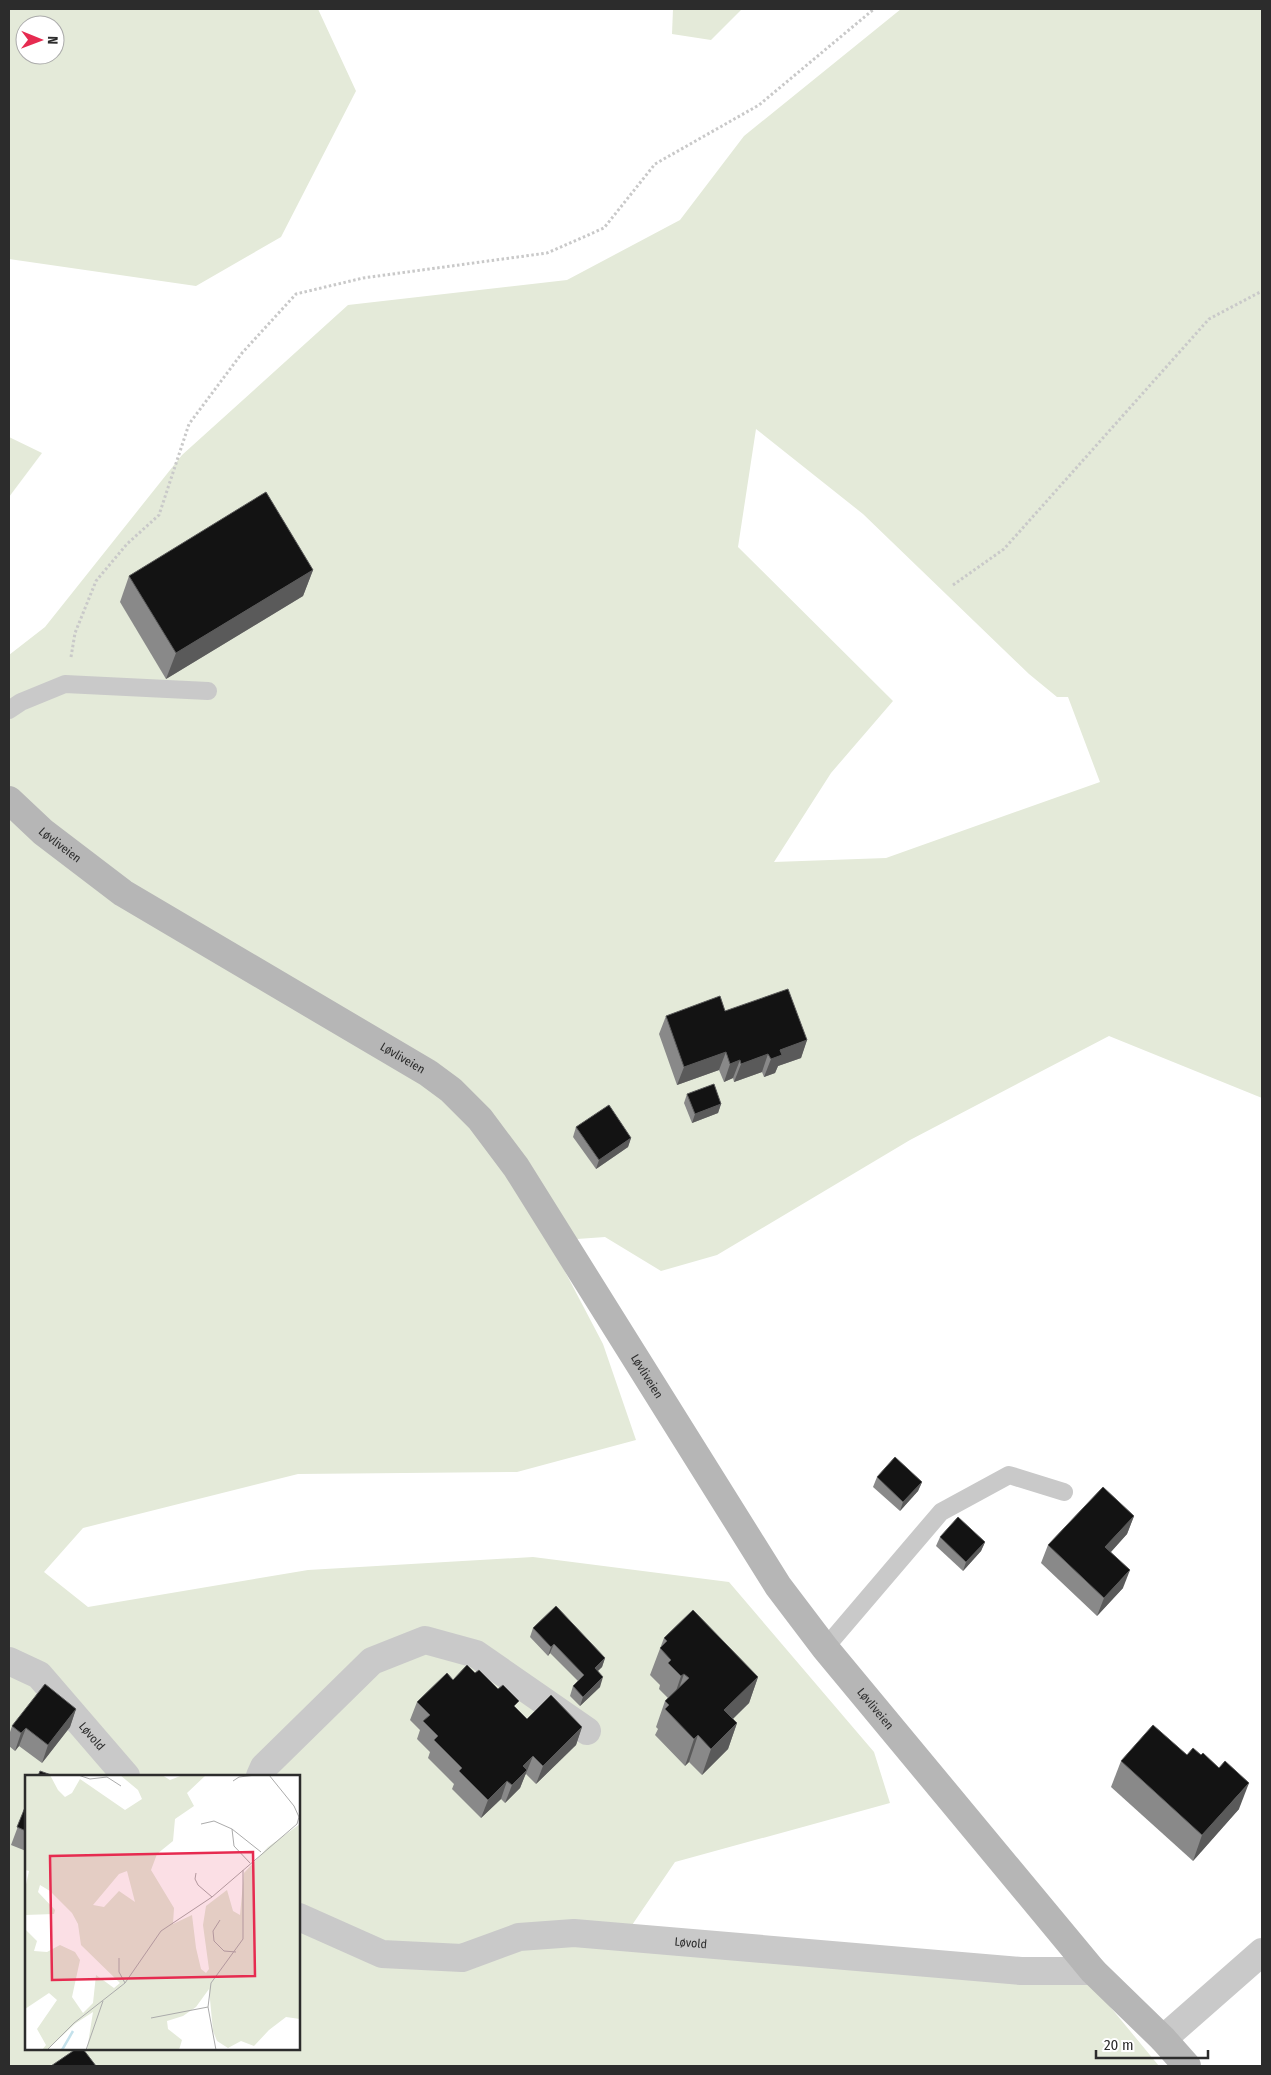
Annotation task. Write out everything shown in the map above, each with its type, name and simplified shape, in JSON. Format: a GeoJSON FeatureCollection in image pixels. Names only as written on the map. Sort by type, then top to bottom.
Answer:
{"type":"FeatureCollection","features":[{"type":"Feature","properties":{"kind":"main road","name":"Løvliveien"},"geometry":{"type":"LineString","coordinates":[[9,800],[43,832],[123,893],[428,1073],[451,1090],[480,1119],[516,1167],[778,1586],[825,1648],[1093,1971],[1163,2039],[1187,2066]]}},
{"type":"Feature","properties":{"kind":"street"},"geometry":{"type":"LineString","coordinates":[[260,1775],[264,1767],[372,1661],[425,1640],[476,1654],[586,1731]]}},
{"type":"Feature","properties":{"kind":"street","name":"Løvold"},"geometry":{"type":"LineString","coordinates":[[9,1661],[39,1675],[125,1775]]}},
{"type":"Feature","properties":{"kind":"street","name":"Løvold"},"geometry":{"type":"LineString","coordinates":[[300,1917],[382,1954],[462,1958],[519,1937],[574,1934],[1022,1970],[1093,1971]]}},
{"type":"Feature","properties":{"kind":"street"},"geometry":{"type":"LineString","coordinates":[[1163,2039],[1262,1952]]}},
{"type":"Feature","properties":{"kind":"lane"},"geometry":{"type":"LineString","coordinates":[[9,710],[21,702],[66,684],[208,691]]}},
{"type":"Feature","properties":{"kind":"lane"},"geometry":{"type":"LineString","coordinates":[[825,1648],[940,1512],[1010,1474],[1064,1492]]}},
{"type":"Feature","properties":{"kind":"path"},"geometry":{"type":"LineString","coordinates":[[66,684],[75,633],[96,581],[127,544],[159,515],[189,424],[242,353],[296,294],[363,278],[547,253],[604,228],[655,164],[759,105],[874,9]]}},
{"type":"Feature","properties":{"kind":"path"},"geometry":{"type":"LineString","coordinates":[[953,585],[1004,550],[1209,319],[1262,291]]}},
{"type":"Feature","properties":{"kind":"green space"},"geometry":{"type":"Polygon","coordinates":[[[9,9],[318,9],[356,91],[281,237],[196,286],[9,259],[9,9]]]}},
{"type":"Feature","properties":{"kind":"green space"},"geometry":{"type":"Polygon","coordinates":[[[673,9],[742,9],[711,40],[672,34],[673,9]]]}},
{"type":"Feature","properties":{"kind":"green space"},"geometry":{"type":"Polygon","coordinates":[[[901,9],[1262,9],[1262,1098],[1109,1036],[910,1140],[717,1255],[661,1271],[605,1237],[549,1241],[603,1344],[636,1440],[517,1472],[298,1474],[83,1528],[44,1572],[88,1607],[308,1570],[533,1557],[729,1582],[874,1752],[890,1803],[675,1862],[630,1928],[1079,1969],[1159,2066],[9,2066],[9,655],[45,627],[182,455],[348,305],[567,280],[680,220],[744,136],[901,9]],[[756,429],[738,547],[893,701],[831,773],[774,862],[886,858],[1100,782],[1068,697],[1057,697],[1029,674],[863,514],[756,429]]]}},
{"type":"Feature","properties":{"kind":"green space"},"geometry":{"type":"Polygon","coordinates":[[[9,437],[42,453],[9,497],[9,437]]]}},
{"type":"Feature","properties":{"kind":"building"},"geometry":{"type":"Polygon","coordinates":[[[266,492],[313,570],[176,653],[129,576],[266,492]]]}},
{"type":"Feature","properties":{"kind":"building"},"geometry":{"type":"Polygon","coordinates":[[[788,989],[807,1040],[780,1050],[782,1055],[771,1059],[768,1054],[741,1064],[740,1060],[730,1064],[726,1052],[684,1067],[666,1016],[720,996],[725,1011],[788,989]]]}},
{"type":"Feature","properties":{"kind":"building"},"geometry":{"type":"Polygon","coordinates":[[[714,1084],[721,1104],[695,1114],[687,1094],[714,1084]]]}},
{"type":"Feature","properties":{"kind":"building"},"geometry":{"type":"Polygon","coordinates":[[[609,1105],[631,1138],[599,1160],[576,1127],[609,1105]]]}},
{"type":"Feature","properties":{"kind":"building"},"geometry":{"type":"Polygon","coordinates":[[[895,1457],[922,1482],[903,1502],[877,1477],[895,1457]]]}},
{"type":"Feature","properties":{"kind":"building"},"geometry":{"type":"Polygon","coordinates":[[[1103,1487],[1134,1516],[1105,1547],[1130,1570],[1104,1598],[1048,1545],[1103,1487]]]}},
{"type":"Feature","properties":{"kind":"building"},"geometry":{"type":"Polygon","coordinates":[[[958,1517],[985,1542],[966,1562],[940,1537],[958,1517]]]}},
{"type":"Feature","properties":{"kind":"building"},"geometry":{"type":"Polygon","coordinates":[[[556,1606],[605,1658],[595,1668],[603,1677],[583,1697],[573,1686],[584,1675],[554,1644],[551,1647],[533,1628],[556,1606]]]}},
{"type":"Feature","properties":{"kind":"building"},"geometry":{"type":"Polygon","coordinates":[[[693,1610],[758,1677],[724,1710],[737,1723],[711,1749],[698,1735],[694,1739],[665,1709],[669,1705],[665,1701],[689,1678],[684,1674],[681,1676],[668,1663],[671,1660],[660,1648],[667,1641],[664,1638],[693,1610]]]}},
{"type":"Feature","properties":{"kind":"building"},"geometry":{"type":"Polygon","coordinates":[[[467,1665],[475,1673],[479,1670],[498,1689],[503,1685],[519,1701],[514,1706],[527,1719],[551,1695],[582,1727],[543,1766],[533,1756],[523,1766],[527,1770],[512,1785],[507,1781],[488,1800],[459,1771],[462,1768],[434,1740],[438,1736],[423,1721],[430,1715],[417,1702],[447,1673],[453,1680],[467,1665]]]}},
{"type":"Feature","properties":{"kind":"building"},"geometry":{"type":"Polygon","coordinates":[[[45,1684],[76,1709],[48,1745],[26,1728],[21,1733],[12,1726],[45,1684]]]}},
{"type":"Feature","properties":{"kind":"building"},"geometry":{"type":"Polygon","coordinates":[[[1153,1725],[1187,1755],[1193,1748],[1201,1755],[1203,1753],[1219,1768],[1225,1761],[1249,1783],[1202,1835],[1121,1761],[1153,1725]]]}},
{"type":"Feature","properties":{"kind":"building"},"geometry":{"type":"Polygon","coordinates":[[[40,1771],[51,1775],[38,1775],[40,1771]]]}},
{"type":"Feature","properties":{"kind":"building"},"geometry":{"type":"Polygon","coordinates":[[[25,1807],[25,1831],[17,1827],[25,1807]]]}},
{"type":"Feature","properties":{"kind":"building"},"geometry":{"type":"Polygon","coordinates":[[[75,2050],[84,2050],[96,2066],[51,2066],[75,2050]]]}}]}
